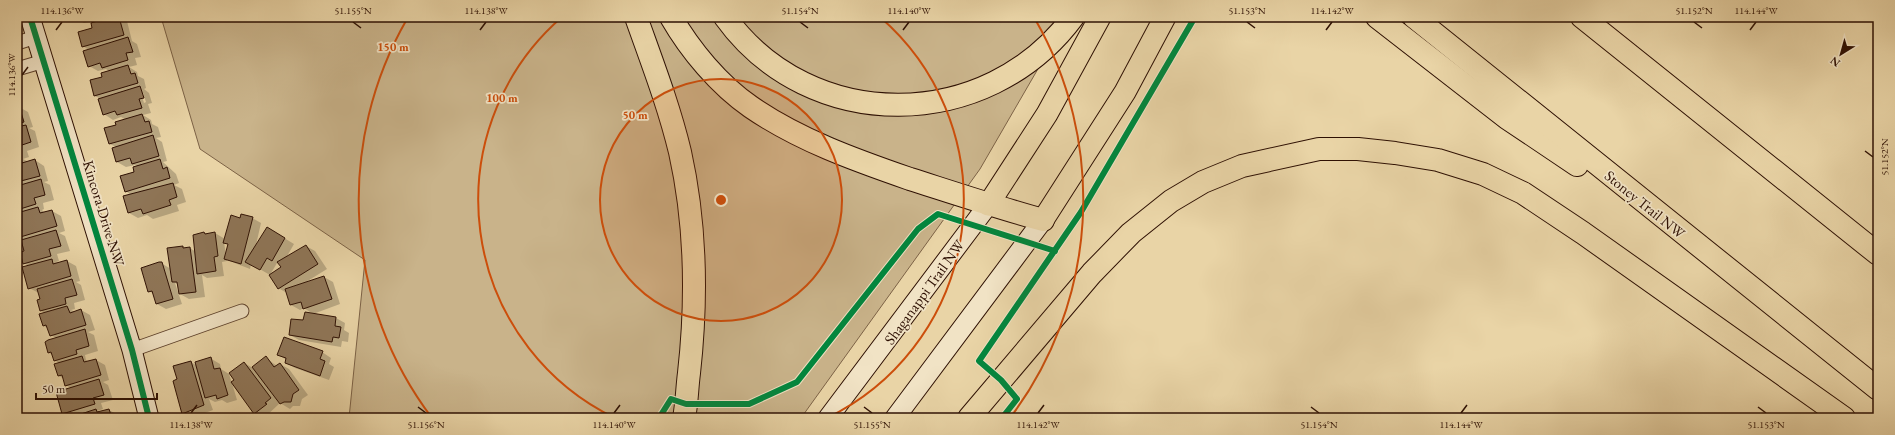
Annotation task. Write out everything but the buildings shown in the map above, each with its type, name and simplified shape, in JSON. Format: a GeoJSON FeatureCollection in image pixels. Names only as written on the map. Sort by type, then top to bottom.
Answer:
{"type":"FeatureCollection","features":[{"type":"Feature","properties":{"kind":"highway"},"geometry":{"type":"LineString","coordinates":[[636,17],[666,99],[680,153],[688,205],[693,267],[692,341],[684,418]]}},
{"type":"Feature","properties":{"kind":"highway"},"geometry":{"type":"LineString","coordinates":[[671,17],[692,50],[708,69],[749,106],[773,122],[806,139],[871,166],[988,205],[1043,220]]}},
{"type":"Feature","properties":{"kind":"highway"},"geometry":{"type":"LineString","coordinates":[[725,17],[735,31],[760,56],[786,75],[841,97],[877,104],[903,106],[953,98],[999,80],[1021,66],[1046,46],[1073,17]]}},
{"type":"Feature","properties":{"kind":"highway"},"geometry":{"type":"LineString","coordinates":[[1377,17],[1507,118],[1708,254]]}},
{"type":"Feature","properties":{"kind":"highway","name":"Stoney Trail NW"},"geometry":{"type":"LineString","coordinates":[[1414,17],[1878,389]]}},
{"type":"Feature","properties":{"kind":"highway"},"geometry":{"type":"LineString","coordinates":[[1582,17],[1878,254]]}},
{"type":"Feature","properties":{"kind":"highway"},"geometry":{"type":"LineString","coordinates":[[969,418],[1092,273],[1131,233],[1166,206],[1203,182],[1242,166],[1319,149],[1380,151],[1438,160],[1483,174],[1523,193],[1583,233],[1844,418]]}},
{"type":"Feature","properties":{"kind":"main road","name":"Kincora Drive NW"},"geometry":{"type":"LineString","coordinates":[[30,17],[132,350],[149,418]]}},
{"type":"Feature","properties":{"kind":"main road","name":"Shaganappi Trail NW"},"geometry":{"type":"LineString","coordinates":[[828,418],[988,205],[1047,114],[1100,17]]}},
{"type":"Feature","properties":{"kind":"main road"},"geometry":{"type":"LineString","coordinates":[[895,418],[1043,220],[1125,92],[1165,17]]}},
{"type":"Feature","properties":{"kind":"street"},"geometry":{"type":"LineString","coordinates":[[17,43],[36,37]]}},
{"type":"Feature","properties":{"kind":"street"},"geometry":{"type":"LineString","coordinates":[[17,68],[44,61]]}},
{"type":"Feature","properties":{"kind":"street"},"geometry":{"type":"LineString","coordinates":[[132,350],[242,311]]}},
{"type":"Feature","properties":{"kind":"shaded area"},"geometry":{"type":"Polygon","coordinates":[[[161,17],[1068,17],[980,169],[801,418],[349,418],[365,260],[200,149],[161,17]]]}},
{"type":"Feature","properties":{"kind":"cycle path"},"geometry":{"type":"LineString","coordinates":[[30,17],[132,350],[149,418]]}},
{"type":"Feature","properties":{"kind":"cycle path"},"geometry":{"type":"LineString","coordinates":[[1002,418],[1017,399],[1001,380],[979,361],[1081,212],[1195,17]]}},
{"type":"Feature","properties":{"kind":"cycle path"},"geometry":{"type":"LineString","coordinates":[[659,418],[671,399],[686,404],[749,404],[797,382],[918,229],[938,214],[1055,251]]}}]}
